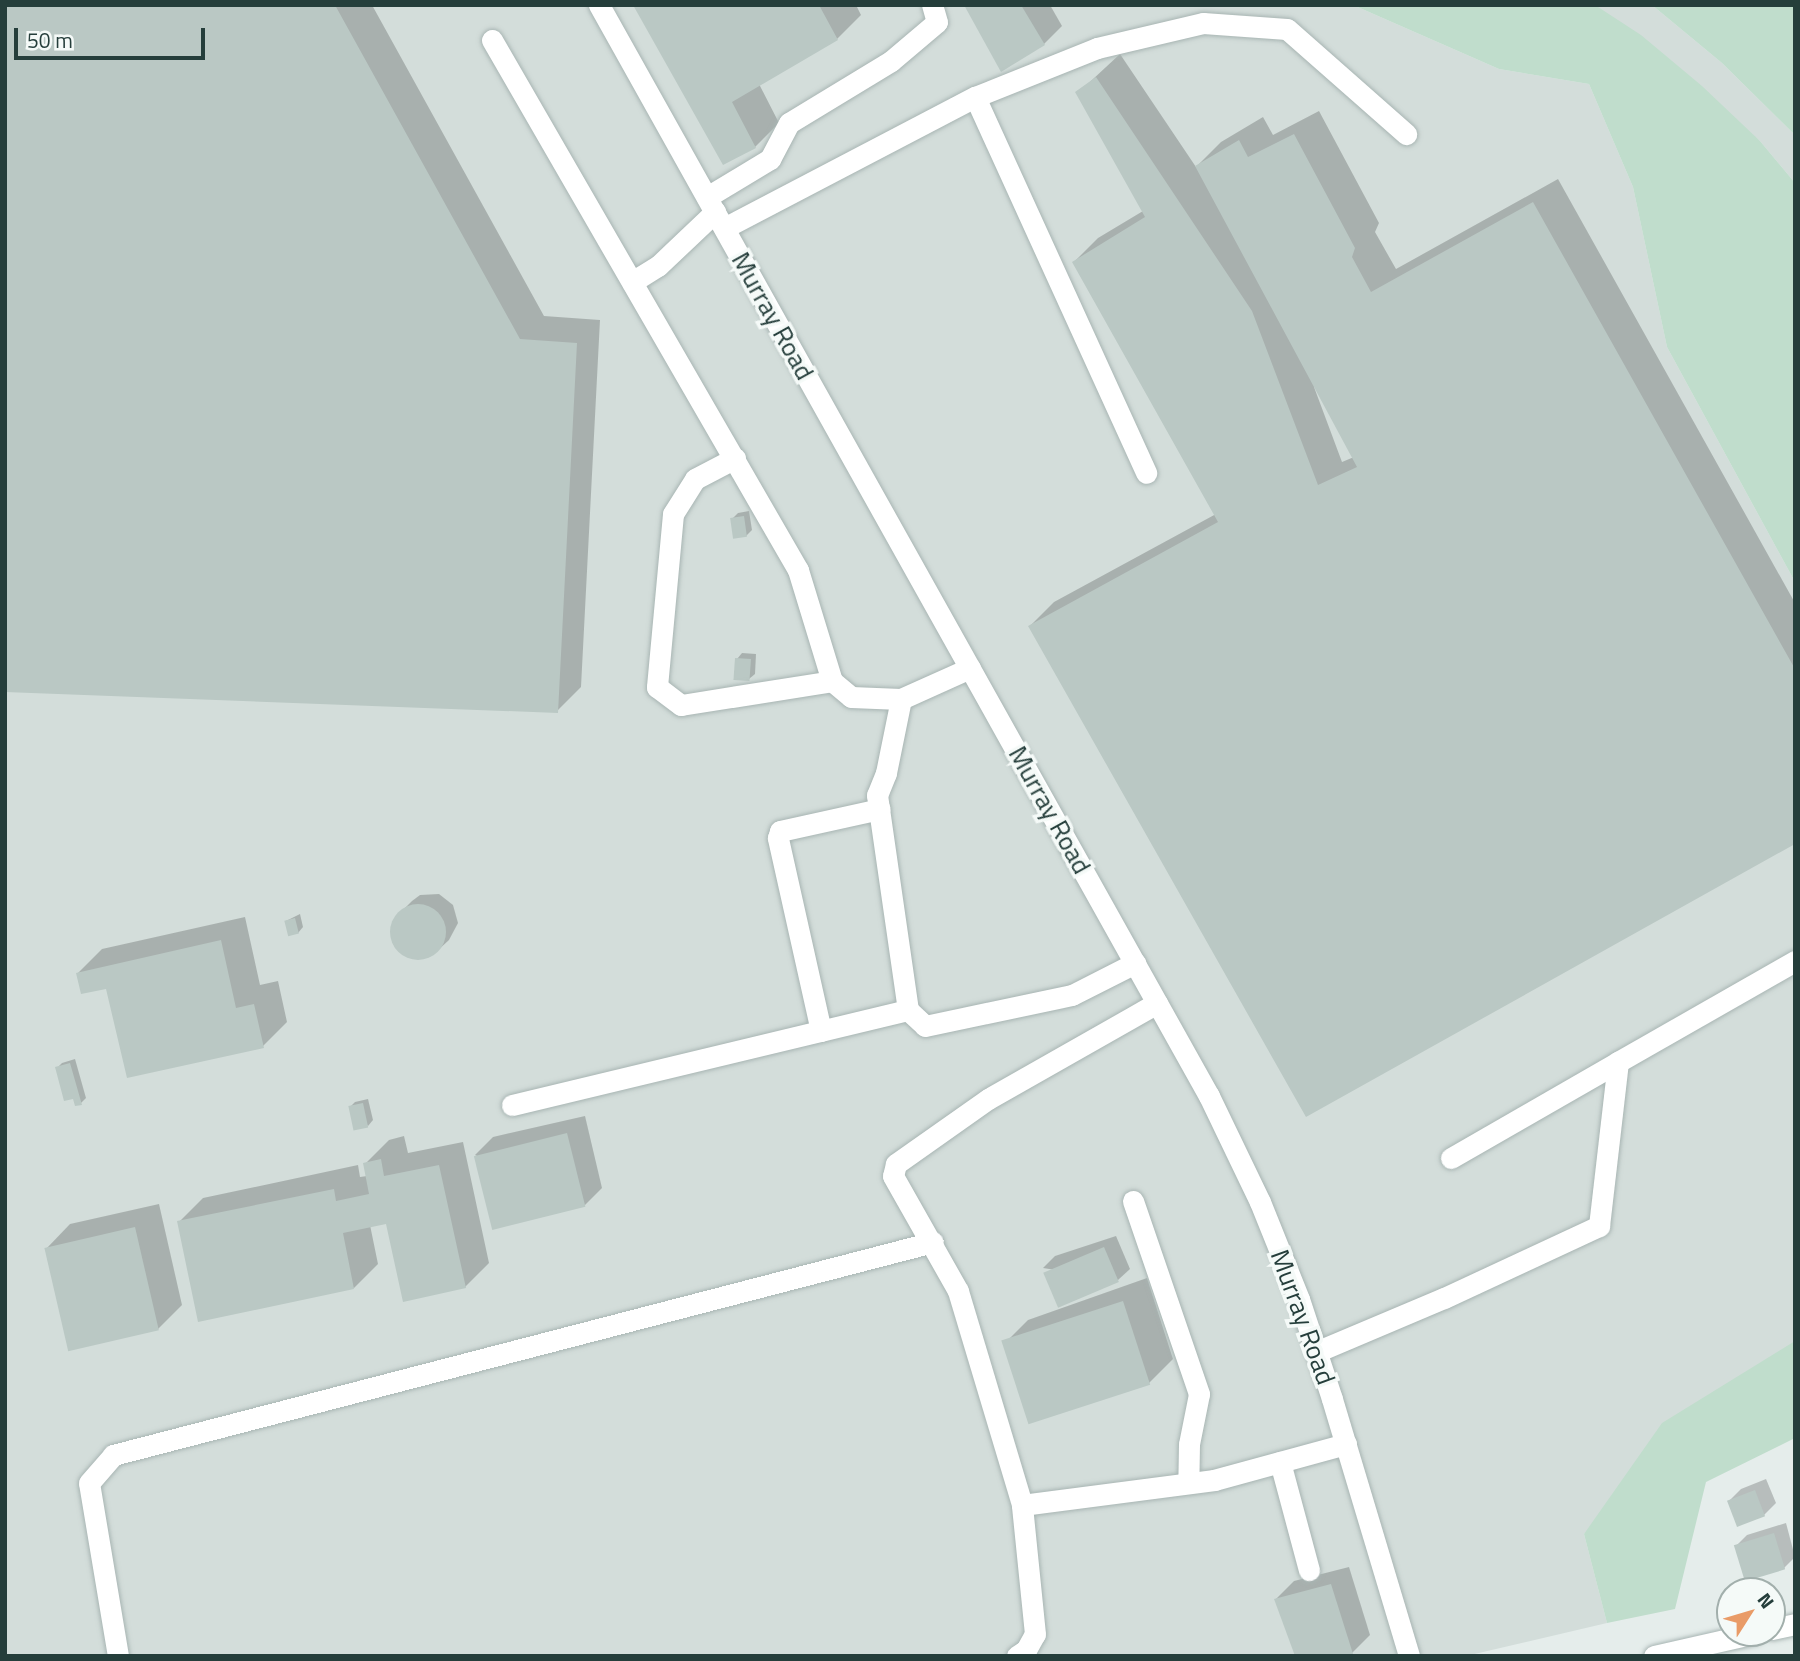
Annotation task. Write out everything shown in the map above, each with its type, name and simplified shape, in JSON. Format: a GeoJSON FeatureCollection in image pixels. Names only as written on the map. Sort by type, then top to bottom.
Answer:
{"type":"FeatureCollection","features":[{"type":"Feature","properties":{"kind":"street","name":"Murray Road"},"geometry":{"type":"LineString","coordinates":[[599,5],[1209,1096],[1260,1202],[1316,1352],[1409,1656]]}},
{"type":"Feature","properties":{"kind":"street"},"geometry":{"type":"LineString","coordinates":[[632,282],[658,266],[770,159],[789,123],[891,61],[937,22],[932,5]]}},
{"type":"Feature","properties":{"kind":"street"},"geometry":{"type":"LineString","coordinates":[[715,212],[975,97],[1097,48],[1203,23],[1286,29],[1406,134]]}},
{"type":"Feature","properties":{"kind":"street"},"geometry":{"type":"LineString","coordinates":[[492,40],[798,570],[832,681],[851,697],[901,699],[970,668]]}},
{"type":"Feature","properties":{"kind":"street"},"geometry":{"type":"LineString","coordinates":[[975,97],[1146,473]]}},
{"type":"Feature","properties":{"kind":"street"},"geometry":{"type":"LineString","coordinates":[[735,458],[695,479],[673,514],[657,687],[681,705],[832,681]]}},
{"type":"Feature","properties":{"kind":"street"},"geometry":{"type":"LineString","coordinates":[[901,699],[886,773],[877,795],[908,1010],[925,1026],[939,1024],[1072,995],[1135,963]]}},
{"type":"Feature","properties":{"kind":"street"},"geometry":{"type":"LineString","coordinates":[[821,1031],[778,838],[780,831],[880,809]]}},
{"type":"Feature","properties":{"kind":"street"},"geometry":{"type":"LineString","coordinates":[[1451,1158],[1795,961]]}},
{"type":"Feature","properties":{"kind":"street"},"geometry":{"type":"LineString","coordinates":[[1017,1656],[1026,1650],[1035,1634],[1022,1505],[958,1291],[933,1242],[892,1176],[896,1164],[989,1100],[1157,1003]]}},
{"type":"Feature","properties":{"kind":"street"},"geometry":{"type":"LineString","coordinates":[[512,1105],[908,1010]]}},
{"type":"Feature","properties":{"kind":"street"},"geometry":{"type":"LineString","coordinates":[[1316,1352],[1444,1298],[1599,1226],[1618,1062]]}},
{"type":"Feature","properties":{"kind":"street"},"geometry":{"type":"LineString","coordinates":[[1133,1201],[1199,1394],[1189,1444],[1188,1483]]}},
{"type":"Feature","properties":{"kind":"street"},"geometry":{"type":"LineString","coordinates":[[118,1656],[89,1483],[113,1455],[933,1242]]}},
{"type":"Feature","properties":{"kind":"street"},"geometry":{"type":"LineString","coordinates":[[1022,1505],[1214,1480],[1346,1444]]}},
{"type":"Feature","properties":{"kind":"street"},"geometry":{"type":"LineString","coordinates":[[1280,1462],[1309,1570]]}},
{"type":"Feature","properties":{"kind":"street"},"geometry":{"type":"LineString","coordinates":[[1654,1656],[1716,1642]]}},
{"type":"Feature","properties":{"kind":"shaded area"},"geometry":{"type":"Polygon","coordinates":[[[5,5],[1353,5],[1499,69],[1589,84],[1633,187],[1667,347],[1795,582],[1795,1341],[1584,1534],[1607,1623],[1466,1656],[5,1656],[5,5]]]}},
{"type":"Feature","properties":{"kind":"shaded area"},"geometry":{"type":"Polygon","coordinates":[[[1595,5],[1652,5],[1722,63],[1795,135],[1795,183],[1760,141],[1595,5]]]}},
{"type":"Feature","properties":{"kind":"green space"},"geometry":{"type":"Polygon","coordinates":[[[1353,5],[1595,5],[1641,35],[1702,86],[1760,141],[1795,183],[1795,582],[1667,347],[1633,187],[1589,84],[1499,69],[1353,5]]]}},
{"type":"Feature","properties":{"kind":"green space"},"geometry":{"type":"Polygon","coordinates":[[[1652,5],[1795,5],[1795,135],[1722,63],[1652,5]]]}},
{"type":"Feature","properties":{"kind":"green space"},"geometry":{"type":"Polygon","coordinates":[[[1795,1341],[1795,1438],[1706,1482],[1675,1609],[1607,1623],[1584,1534],[1662,1423],[1795,1341]]]}},
{"type":"Feature","properties":{"kind":"building"},"geometry":{"type":"Polygon","coordinates":[[[5,5],[335,5],[520,339],[577,343],[558,713],[5,692],[5,5]]]}},
{"type":"Feature","properties":{"kind":"building"},"geometry":{"type":"Polygon","coordinates":[[[633,5],[819,5],[838,40],[732,102],[756,148],[723,165],[633,5]]]}},
{"type":"Feature","properties":{"kind":"building"},"geometry":{"type":"Polygon","coordinates":[[[964,5],[1021,5],[1045,45],[1001,72],[964,5]]]}},
{"type":"Feature","properties":{"kind":"building"},"geometry":{"type":"Polygon","coordinates":[[[1096,77],[1252,311],[1318,485],[1357,467],[1195,166],[1239,140],[1248,157],[1294,134],[1355,248],[1352,257],[1371,292],[1533,202],[1795,669],[1795,844],[1306,1117],[1028,626],[1218,522],[1072,262],[1145,217],[1075,92],[1096,77]]]}},
{"type":"Feature","properties":{"kind":"building"},"geometry":{"type":"Polygon","coordinates":[[[744,516],[747,537],[733,539],[730,518],[744,516]]]}},
{"type":"Feature","properties":{"kind":"building"},"geometry":{"type":"Polygon","coordinates":[[[735,658],[751,659],[749,681],[733,680],[735,658]]]}},
{"type":"Feature","properties":{"kind":"building"},"geometry":{"type":"Polygon","coordinates":[[[412,904],[424,904],[434,908],[442,916],[446,932],[442,948],[434,956],[424,960],[412,960],[402,956],[394,948],[390,938],[390,926],[394,916],[402,908],[412,904]]]}},
{"type":"Feature","properties":{"kind":"building"},"geometry":{"type":"Polygon","coordinates":[[[295,918],[299,934],[288,936],[284,921],[295,918]]]}},
{"type":"Feature","properties":{"kind":"building"},"geometry":{"type":"Polygon","coordinates":[[[221,940],[236,1008],[254,1004],[264,1048],[127,1078],[106,989],[81,994],[76,973],[221,940]]]}},
{"type":"Feature","properties":{"kind":"building"},"geometry":{"type":"Polygon","coordinates":[[[70,1063],[82,1105],[75,1106],[73,1099],[64,1101],[55,1067],[70,1063]]]}},
{"type":"Feature","properties":{"kind":"building"},"geometry":{"type":"Polygon","coordinates":[[[363,1103],[368,1127],[354,1131],[348,1106],[363,1103]]]}},
{"type":"Feature","properties":{"kind":"building"},"geometry":{"type":"Polygon","coordinates":[[[567,1133],[585,1207],[492,1230],[474,1156],[567,1133]]]}},
{"type":"Feature","properties":{"kind":"building"},"geometry":{"type":"Polygon","coordinates":[[[381,1159],[384,1176],[439,1165],[466,1288],[403,1302],[386,1224],[343,1233],[354,1289],[198,1322],[177,1221],[334,1189],[336,1201],[369,1194],[363,1163],[381,1159]]]}},
{"type":"Feature","properties":{"kind":"building"},"geometry":{"type":"Polygon","coordinates":[[[135,1227],[159,1330],[68,1351],[44,1248],[135,1227]]]}},
{"type":"Feature","properties":{"kind":"building"},"geometry":{"type":"Polygon","coordinates":[[[1104,1247],[1119,1282],[1058,1308],[1043,1273],[1104,1247]]]}},
{"type":"Feature","properties":{"kind":"building"},"geometry":{"type":"Polygon","coordinates":[[[1123,1301],[1150,1385],[1028,1424],[1001,1341],[1123,1301]]]}},
{"type":"Feature","properties":{"kind":"building"},"geometry":{"type":"Polygon","coordinates":[[[1755,1490],[1765,1516],[1737,1527],[1727,1501],[1755,1490]]]}},
{"type":"Feature","properties":{"kind":"building"},"geometry":{"type":"Polygon","coordinates":[[[1774,1533],[1785,1569],[1760,1577],[1744,1577],[1734,1545],[1774,1533]]]}},
{"type":"Feature","properties":{"kind":"building"},"geometry":{"type":"Polygon","coordinates":[[[1331,1584],[1353,1654],[1295,1656],[1274,1599],[1331,1584]]]}}]}
